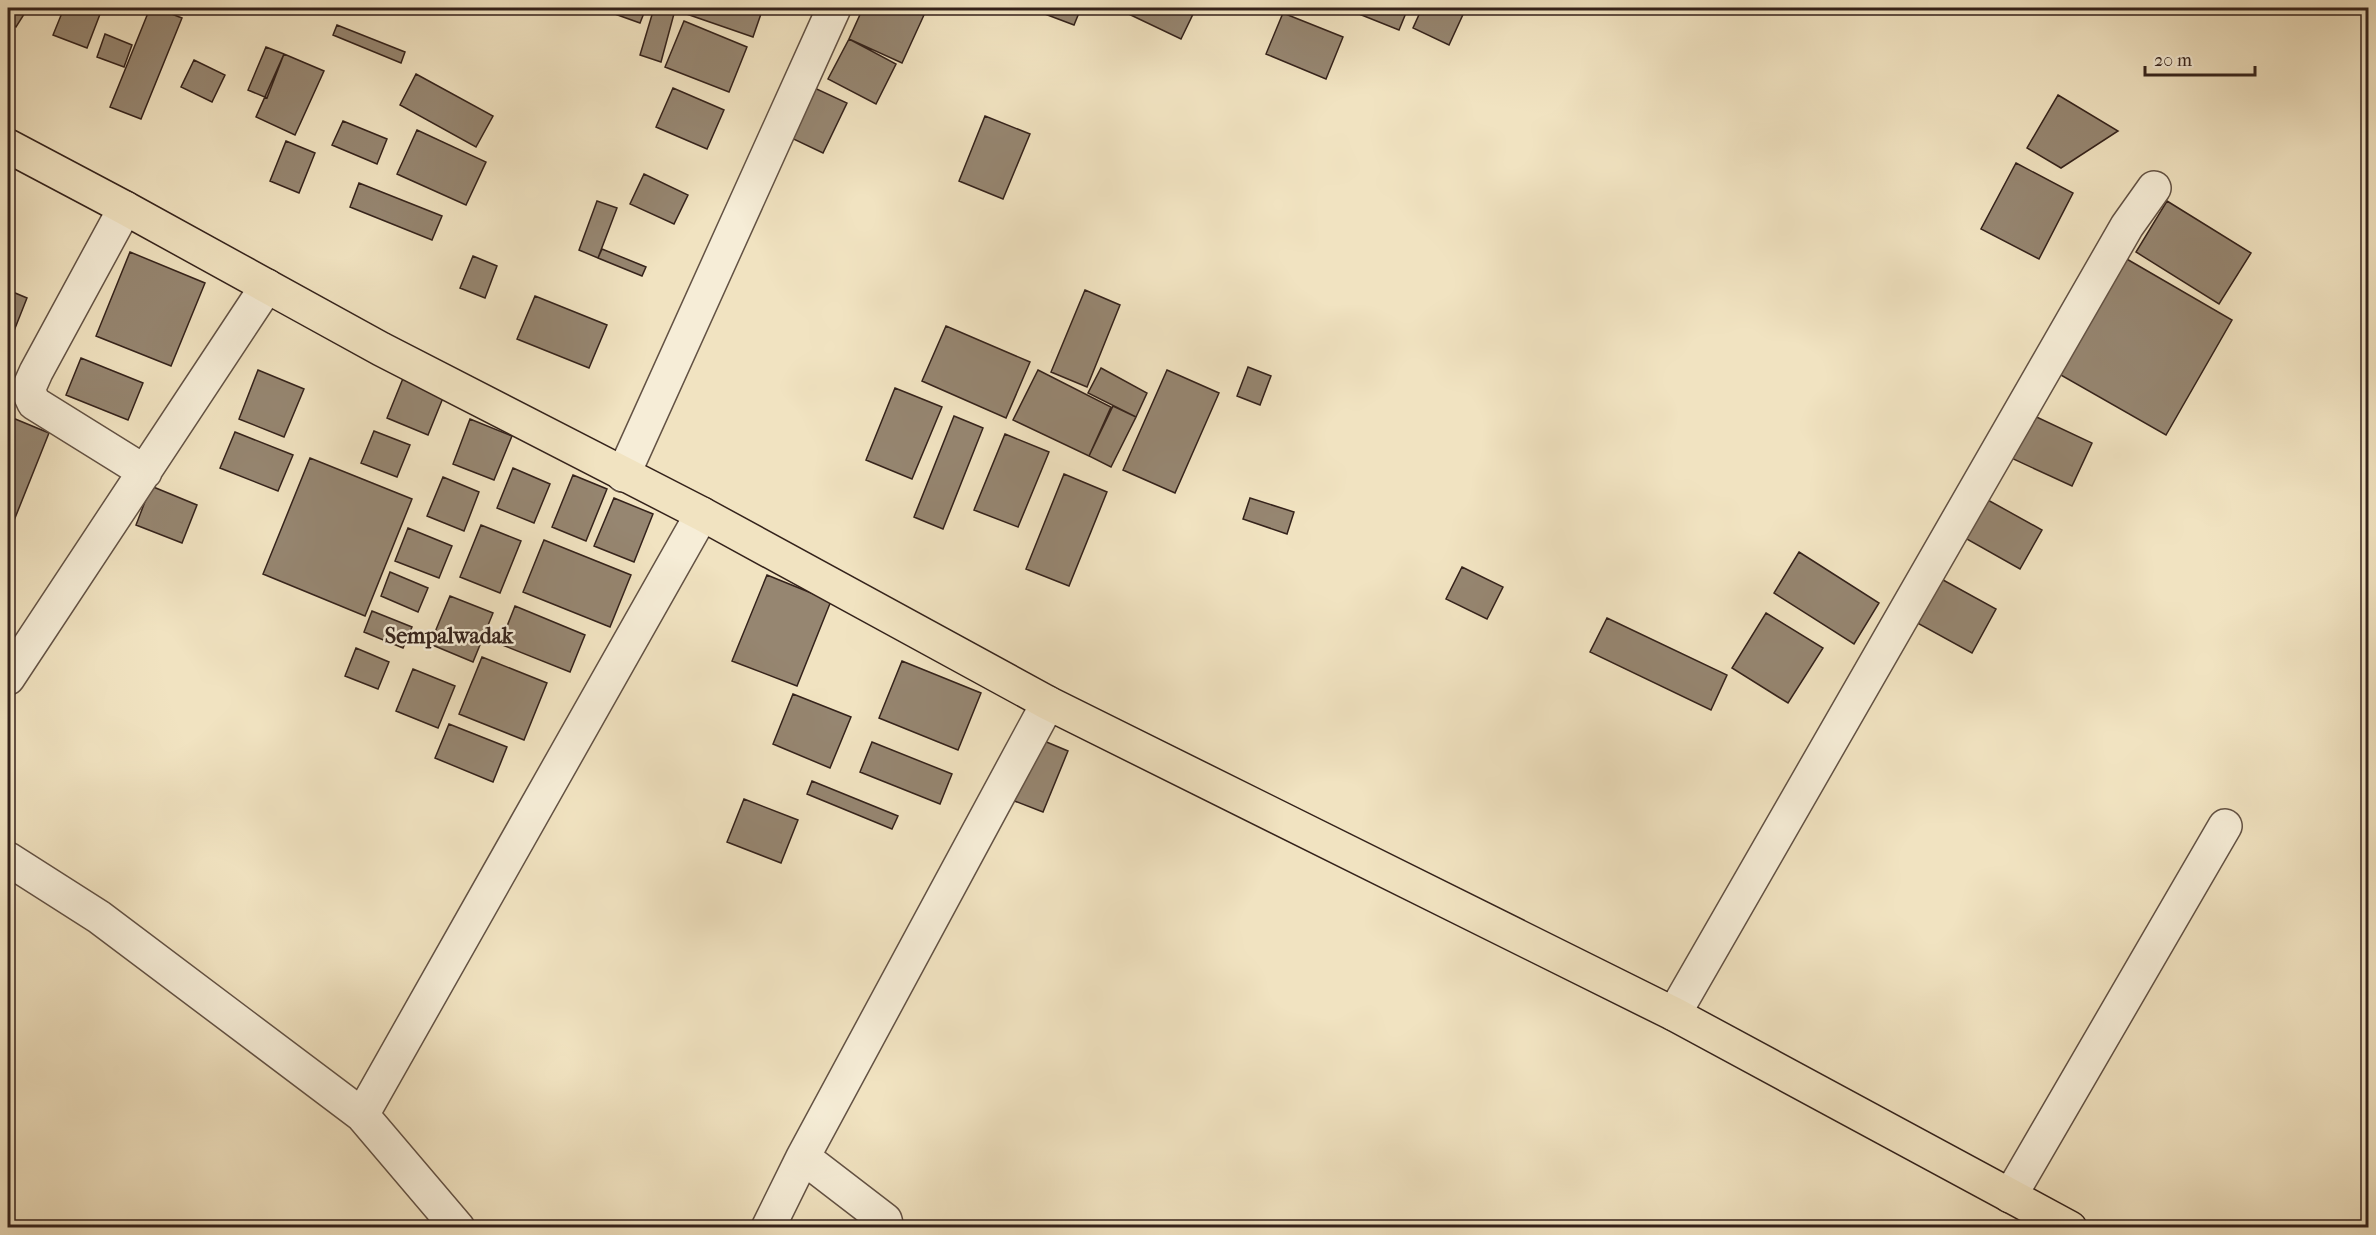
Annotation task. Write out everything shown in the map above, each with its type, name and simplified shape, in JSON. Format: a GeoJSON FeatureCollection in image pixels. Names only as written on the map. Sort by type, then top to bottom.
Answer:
{"type":"FeatureCollection","features":[{"type":"Feature","properties":{"kind":"main road"},"geometry":{"type":"LineString","coordinates":[[8,146],[381,349],[702,514],[1048,703],[1674,1014],[2070,1227]]}},
{"type":"Feature","properties":{"kind":"street"},"geometry":{"type":"LineString","coordinates":[[623,475],[834,8]]}},
{"type":"Feature","properties":{"kind":"street"},"geometry":{"type":"LineString","coordinates":[[1674,1014],[2127,226],[2154,188]]}},
{"type":"Feature","properties":{"kind":"street"},"geometry":{"type":"LineString","coordinates":[[125,208],[28,390],[34,403],[145,472]]}},
{"type":"Feature","properties":{"kind":"street"},"geometry":{"type":"LineString","coordinates":[[8,678],[267,286]]}},
{"type":"Feature","properties":{"kind":"street"},"geometry":{"type":"LineString","coordinates":[[362,1115],[702,514]]}},
{"type":"Feature","properties":{"kind":"street"},"geometry":{"type":"LineString","coordinates":[[768,1227],[803,1157],[1048,703]]}},
{"type":"Feature","properties":{"kind":"street"},"geometry":{"type":"LineString","coordinates":[[2010,1196],[2225,826]]}},
{"type":"Feature","properties":{"kind":"street"},"geometry":{"type":"LineString","coordinates":[[8,860],[99,917],[362,1115],[458,1227]]}},
{"type":"Feature","properties":{"kind":"street"},"geometry":{"type":"LineString","coordinates":[[803,1157],[885,1220],[887,1227]]}},
{"type":"Feature","properties":{"kind":"building"},"geometry":{"type":"Polygon","coordinates":[[[8,8],[28,8],[16,27],[8,21],[8,8]]]}},
{"type":"Feature","properties":{"kind":"building"},"geometry":{"type":"Polygon","coordinates":[[[64,8],[102,9],[87,48],[53,35],[64,8]]]}},
{"type":"Feature","properties":{"kind":"building"},"geometry":{"type":"Polygon","coordinates":[[[150,8],[182,18],[141,119],[110,107],[150,8]]]}},
{"type":"Feature","properties":{"kind":"building"},"geometry":{"type":"Polygon","coordinates":[[[598,8],[646,8],[640,23],[598,8]]]}},
{"type":"Feature","properties":{"kind":"building"},"geometry":{"type":"Polygon","coordinates":[[[654,8],[675,10],[661,62],[640,55],[654,8]]]}},
{"type":"Feature","properties":{"kind":"building"},"geometry":{"type":"Polygon","coordinates":[[[676,8],[763,8],[753,37],[675,10],[676,8]]]}},
{"type":"Feature","properties":{"kind":"building"},"geometry":{"type":"Polygon","coordinates":[[[863,8],[908,8],[924,15],[902,63],[849,39],[863,8]]]}},
{"type":"Feature","properties":{"kind":"building"},"geometry":{"type":"Polygon","coordinates":[[[1029,8],[1081,8],[1074,25],[1029,8]]]}},
{"type":"Feature","properties":{"kind":"building"},"geometry":{"type":"Polygon","coordinates":[[[1116,8],[1196,8],[1181,39],[1116,8]]]}},
{"type":"Feature","properties":{"kind":"building"},"geometry":{"type":"Polygon","coordinates":[[[1280,8],[1300,8],[1297,14],[1280,8]]]}},
{"type":"Feature","properties":{"kind":"building"},"geometry":{"type":"Polygon","coordinates":[[[1344,8],[1408,8],[1399,30],[1344,8]]]}},
{"type":"Feature","properties":{"kind":"building"},"geometry":{"type":"Polygon","coordinates":[[[1422,8],[1466,8],[1449,45],[1413,28],[1422,8]]]}},
{"type":"Feature","properties":{"kind":"building"},"geometry":{"type":"Polygon","coordinates":[[[1283,13],[1343,37],[1326,79],[1266,54],[1283,13]]]}},
{"type":"Feature","properties":{"kind":"building"},"geometry":{"type":"Polygon","coordinates":[[[684,21],[747,47],[729,92],[665,67],[684,21]]]}},
{"type":"Feature","properties":{"kind":"building"},"geometry":{"type":"Polygon","coordinates":[[[337,25],[405,52],[401,63],[333,35],[337,25]]]}},
{"type":"Feature","properties":{"kind":"building"},"geometry":{"type":"Polygon","coordinates":[[[105,34],[132,45],[124,67],[97,57],[105,34]]]}},
{"type":"Feature","properties":{"kind":"building"},"geometry":{"type":"Polygon","coordinates":[[[849,39],[896,64],[876,104],[828,79],[849,39]]]}},
{"type":"Feature","properties":{"kind":"building"},"geometry":{"type":"Polygon","coordinates":[[[266,47],[284,54],[267,98],[248,90],[266,47]]]}},
{"type":"Feature","properties":{"kind":"building"},"geometry":{"type":"Polygon","coordinates":[[[284,54],[324,71],[295,135],[256,117],[284,54]]]}},
{"type":"Feature","properties":{"kind":"building"},"geometry":{"type":"Polygon","coordinates":[[[194,60],[225,75],[212,102],[181,87],[194,60]]]}},
{"type":"Feature","properties":{"kind":"building"},"geometry":{"type":"Polygon","coordinates":[[[416,74],[493,116],[476,147],[400,105],[416,74]]]}},
{"type":"Feature","properties":{"kind":"building"},"geometry":{"type":"Polygon","coordinates":[[[808,85],[847,103],[823,153],[785,135],[808,85]]]}},
{"type":"Feature","properties":{"kind":"building"},"geometry":{"type":"Polygon","coordinates":[[[673,88],[724,110],[707,149],[656,127],[673,88]]]}},
{"type":"Feature","properties":{"kind":"building"},"geometry":{"type":"Polygon","coordinates":[[[2058,95],[2118,131],[2061,168],[2027,148],[2058,95]]]}},
{"type":"Feature","properties":{"kind":"building"},"geometry":{"type":"Polygon","coordinates":[[[985,116],[1030,134],[1003,199],[959,181],[985,116]]]}},
{"type":"Feature","properties":{"kind":"building"},"geometry":{"type":"Polygon","coordinates":[[[343,121],[387,139],[377,164],[332,145],[343,121]]]}},
{"type":"Feature","properties":{"kind":"building"},"geometry":{"type":"Polygon","coordinates":[[[417,130],[486,162],[466,205],[397,174],[417,130]]]}},
{"type":"Feature","properties":{"kind":"building"},"geometry":{"type":"Polygon","coordinates":[[[286,141],[315,153],[299,193],[270,181],[286,141]]]}},
{"type":"Feature","properties":{"kind":"building"},"geometry":{"type":"Polygon","coordinates":[[[2016,163],[2073,193],[2039,259],[1981,229],[2016,163]]]}},
{"type":"Feature","properties":{"kind":"building"},"geometry":{"type":"Polygon","coordinates":[[[644,174],[688,195],[674,224],[630,204],[644,174]]]}},
{"type":"Feature","properties":{"kind":"building"},"geometry":{"type":"Polygon","coordinates":[[[359,183],[442,216],[432,240],[350,207],[359,183]]]}},
{"type":"Feature","properties":{"kind":"building"},"geometry":{"type":"Polygon","coordinates":[[[597,201],[617,208],[598,258],[579,250],[597,201]]]}},
{"type":"Feature","properties":{"kind":"building"},"geometry":{"type":"Polygon","coordinates":[[[2167,201],[2251,253],[2219,304],[2136,252],[2167,201]]]}},
{"type":"Feature","properties":{"kind":"building"},"geometry":{"type":"Polygon","coordinates":[[[602,249],[646,267],[642,276],[598,258],[602,249]]]}},
{"type":"Feature","properties":{"kind":"building"},"geometry":{"type":"Polygon","coordinates":[[[130,252],[205,283],[171,366],[96,336],[130,252]]]}},
{"type":"Feature","properties":{"kind":"building"},"geometry":{"type":"Polygon","coordinates":[[[473,256],[497,266],[485,298],[460,288],[473,256]]]}},
{"type":"Feature","properties":{"kind":"building"},"geometry":{"type":"Polygon","coordinates":[[[2125,258],[2232,320],[2166,435],[2059,374],[2125,258]]]}},
{"type":"Feature","properties":{"kind":"building"},"geometry":{"type":"Polygon","coordinates":[[[8,290],[27,298],[8,346],[8,290]]]}},
{"type":"Feature","properties":{"kind":"building"},"geometry":{"type":"Polygon","coordinates":[[[1085,290],[1120,305],[1087,387],[1051,372],[1085,290]]]}},
{"type":"Feature","properties":{"kind":"building"},"geometry":{"type":"Polygon","coordinates":[[[535,296],[607,325],[589,368],[517,339],[535,296]]]}},
{"type":"Feature","properties":{"kind":"building"},"geometry":{"type":"Polygon","coordinates":[[[946,326],[1030,362],[1006,418],[922,381],[946,326]]]}},
{"type":"Feature","properties":{"kind":"building"},"geometry":{"type":"Polygon","coordinates":[[[81,358],[143,383],[128,420],[66,395],[81,358]]]}},
{"type":"Feature","properties":{"kind":"building"},"geometry":{"type":"Polygon","coordinates":[[[1248,367],[1271,376],[1260,405],[1237,396],[1248,367]]]}},
{"type":"Feature","properties":{"kind":"building"},"geometry":{"type":"Polygon","coordinates":[[[1101,368],[1147,393],[1136,417],[1088,393],[1101,368]]]}},
{"type":"Feature","properties":{"kind":"building"},"geometry":{"type":"Polygon","coordinates":[[[258,370],[304,389],[284,437],[239,419],[258,370]]]}},
{"type":"Feature","properties":{"kind":"building"},"geometry":{"type":"Polygon","coordinates":[[[1038,370],[1111,407],[1089,456],[1013,420],[1038,370]]]}},
{"type":"Feature","properties":{"kind":"building"},"geometry":{"type":"Polygon","coordinates":[[[1167,370],[1219,393],[1175,493],[1123,470],[1167,370]]]}},
{"type":"Feature","properties":{"kind":"building"},"geometry":{"type":"Polygon","coordinates":[[[406,371],[447,388],[428,435],[387,418],[406,371]]]}},
{"type":"Feature","properties":{"kind":"building"},"geometry":{"type":"Polygon","coordinates":[[[895,388],[942,407],[912,479],[866,460],[895,388]]]}},
{"type":"Feature","properties":{"kind":"building"},"geometry":{"type":"Polygon","coordinates":[[[1113,406],[1136,417],[1111,467],[1089,456],[1113,406]]]}},
{"type":"Feature","properties":{"kind":"building"},"geometry":{"type":"Polygon","coordinates":[[[2030,414],[2092,443],[2072,486],[2009,457],[2030,414]]]}},
{"type":"Feature","properties":{"kind":"building"},"geometry":{"type":"Polygon","coordinates":[[[8,416],[49,433],[9,533],[8,532],[8,416]]]}},
{"type":"Feature","properties":{"kind":"building"},"geometry":{"type":"Polygon","coordinates":[[[954,416],[983,428],[943,529],[914,517],[954,416]]]}},
{"type":"Feature","properties":{"kind":"building"},"geometry":{"type":"Polygon","coordinates":[[[470,419],[512,436],[494,480],[453,464],[470,419]]]}},
{"type":"Feature","properties":{"kind":"building"},"geometry":{"type":"Polygon","coordinates":[[[374,431],[410,445],[397,477],[361,463],[374,431]]]}},
{"type":"Feature","properties":{"kind":"building"},"geometry":{"type":"Polygon","coordinates":[[[235,432],[293,455],[278,491],[220,468],[235,432]]]}},
{"type":"Feature","properties":{"kind":"building"},"geometry":{"type":"Polygon","coordinates":[[[1005,434],[1049,452],[1018,527],[974,510],[1005,434]]]}},
{"type":"Feature","properties":{"kind":"building"},"geometry":{"type":"Polygon","coordinates":[[[310,458],[412,499],[365,616],[263,574],[310,458]]]}},
{"type":"Feature","properties":{"kind":"building"},"geometry":{"type":"Polygon","coordinates":[[[513,468],[550,484],[534,523],[497,508],[513,468]]]}},
{"type":"Feature","properties":{"kind":"building"},"geometry":{"type":"Polygon","coordinates":[[[1064,474],[1107,492],[1069,586],[1026,569],[1064,474]]]}},
{"type":"Feature","properties":{"kind":"building"},"geometry":{"type":"Polygon","coordinates":[[[573,475],[607,489],[586,541],[552,527],[573,475]]]}},
{"type":"Feature","properties":{"kind":"building"},"geometry":{"type":"Polygon","coordinates":[[[443,477],[479,492],[464,531],[427,516],[443,477]]]}},
{"type":"Feature","properties":{"kind":"building"},"geometry":{"type":"Polygon","coordinates":[[[151,486],[197,505],[182,543],[136,525],[151,486]]]}},
{"type":"Feature","properties":{"kind":"building"},"geometry":{"type":"Polygon","coordinates":[[[614,498],[653,514],[634,562],[594,546],[614,498]]]}},
{"type":"Feature","properties":{"kind":"building"},"geometry":{"type":"Polygon","coordinates":[[[1250,498],[1294,512],[1287,534],[1243,519],[1250,498]]]}},
{"type":"Feature","properties":{"kind":"building"},"geometry":{"type":"Polygon","coordinates":[[[1986,499],[2042,530],[2020,569],[1965,538],[1986,499]]]}},
{"type":"Feature","properties":{"kind":"building"},"geometry":{"type":"Polygon","coordinates":[[[481,525],[521,541],[500,593],[460,577],[481,525]]]}},
{"type":"Feature","properties":{"kind":"building"},"geometry":{"type":"Polygon","coordinates":[[[408,528],[452,546],[439,578],[395,561],[408,528]]]}},
{"type":"Feature","properties":{"kind":"building"},"geometry":{"type":"Polygon","coordinates":[[[544,540],[631,575],[610,627],[523,592],[544,540]]]}},
{"type":"Feature","properties":{"kind":"building"},"geometry":{"type":"Polygon","coordinates":[[[1799,552],[1879,603],[1854,644],[1774,593],[1799,552]]]}},
{"type":"Feature","properties":{"kind":"building"},"geometry":{"type":"Polygon","coordinates":[[[1462,567],[1503,587],[1487,619],[1446,599],[1462,567]]]}},
{"type":"Feature","properties":{"kind":"building"},"geometry":{"type":"Polygon","coordinates":[[[390,572],[428,588],[418,612],[381,596],[390,572]]]}},
{"type":"Feature","properties":{"kind":"building"},"geometry":{"type":"Polygon","coordinates":[[[767,575],[831,601],[797,686],[732,661],[767,575]]]}},
{"type":"Feature","properties":{"kind":"building"},"geometry":{"type":"Polygon","coordinates":[[[1934,575],[1996,609],[1972,653],[1910,619],[1934,575]]]}},
{"type":"Feature","properties":{"kind":"building"},"geometry":{"type":"Polygon","coordinates":[[[450,596],[493,613],[473,662],[430,644],[450,596]]]}},
{"type":"Feature","properties":{"kind":"building"},"geometry":{"type":"Polygon","coordinates":[[[515,606],[585,635],[570,672],[500,644],[515,606]]]}},
{"type":"Feature","properties":{"kind":"building"},"geometry":{"type":"Polygon","coordinates":[[[372,611],[412,627],[403,648],[364,632],[372,611]]]}},
{"type":"Feature","properties":{"kind":"building"},"geometry":{"type":"Polygon","coordinates":[[[1766,613],[1823,648],[1788,703],[1732,668],[1766,613]]]}},
{"type":"Feature","properties":{"kind":"building"},"geometry":{"type":"Polygon","coordinates":[[[1607,618],[1727,675],[1711,710],[1590,652],[1607,618]]]}},
{"type":"Feature","properties":{"kind":"building"},"geometry":{"type":"Polygon","coordinates":[[[356,648],[389,662],[378,689],[345,676],[356,648]]]}},
{"type":"Feature","properties":{"kind":"building"},"geometry":{"type":"Polygon","coordinates":[[[482,657],[547,683],[524,740],[459,714],[482,657]]]}},
{"type":"Feature","properties":{"kind":"building"},"geometry":{"type":"Polygon","coordinates":[[[902,661],[981,693],[958,750],[879,718],[902,661]]]}},
{"type":"Feature","properties":{"kind":"building"},"geometry":{"type":"Polygon","coordinates":[[[413,669],[455,686],[438,728],[396,711],[413,669]]]}},
{"type":"Feature","properties":{"kind":"building"},"geometry":{"type":"Polygon","coordinates":[[[793,694],[851,717],[830,768],[773,744],[793,694]]]}},
{"type":"Feature","properties":{"kind":"building"},"geometry":{"type":"Polygon","coordinates":[[[449,724],[507,747],[493,782],[435,758],[449,724]]]}},
{"type":"Feature","properties":{"kind":"building"},"geometry":{"type":"Polygon","coordinates":[[[1037,738],[1068,751],[1043,812],[1012,800],[1037,738]]]}},
{"type":"Feature","properties":{"kind":"building"},"geometry":{"type":"Polygon","coordinates":[[[872,742],[952,774],[940,804],[860,772],[872,742]]]}},
{"type":"Feature","properties":{"kind":"building"},"geometry":{"type":"Polygon","coordinates":[[[812,781],[898,816],[892,829],[807,794],[812,781]]]}},
{"type":"Feature","properties":{"kind":"building"},"geometry":{"type":"Polygon","coordinates":[[[744,799],[798,820],[781,863],[727,842],[744,799]]]}},
{"type":"Feature","properties":{"kind":"district","name":"Sempalwadak"},"geometry":{"type":"Point","coordinates":[449,635]}}]}
